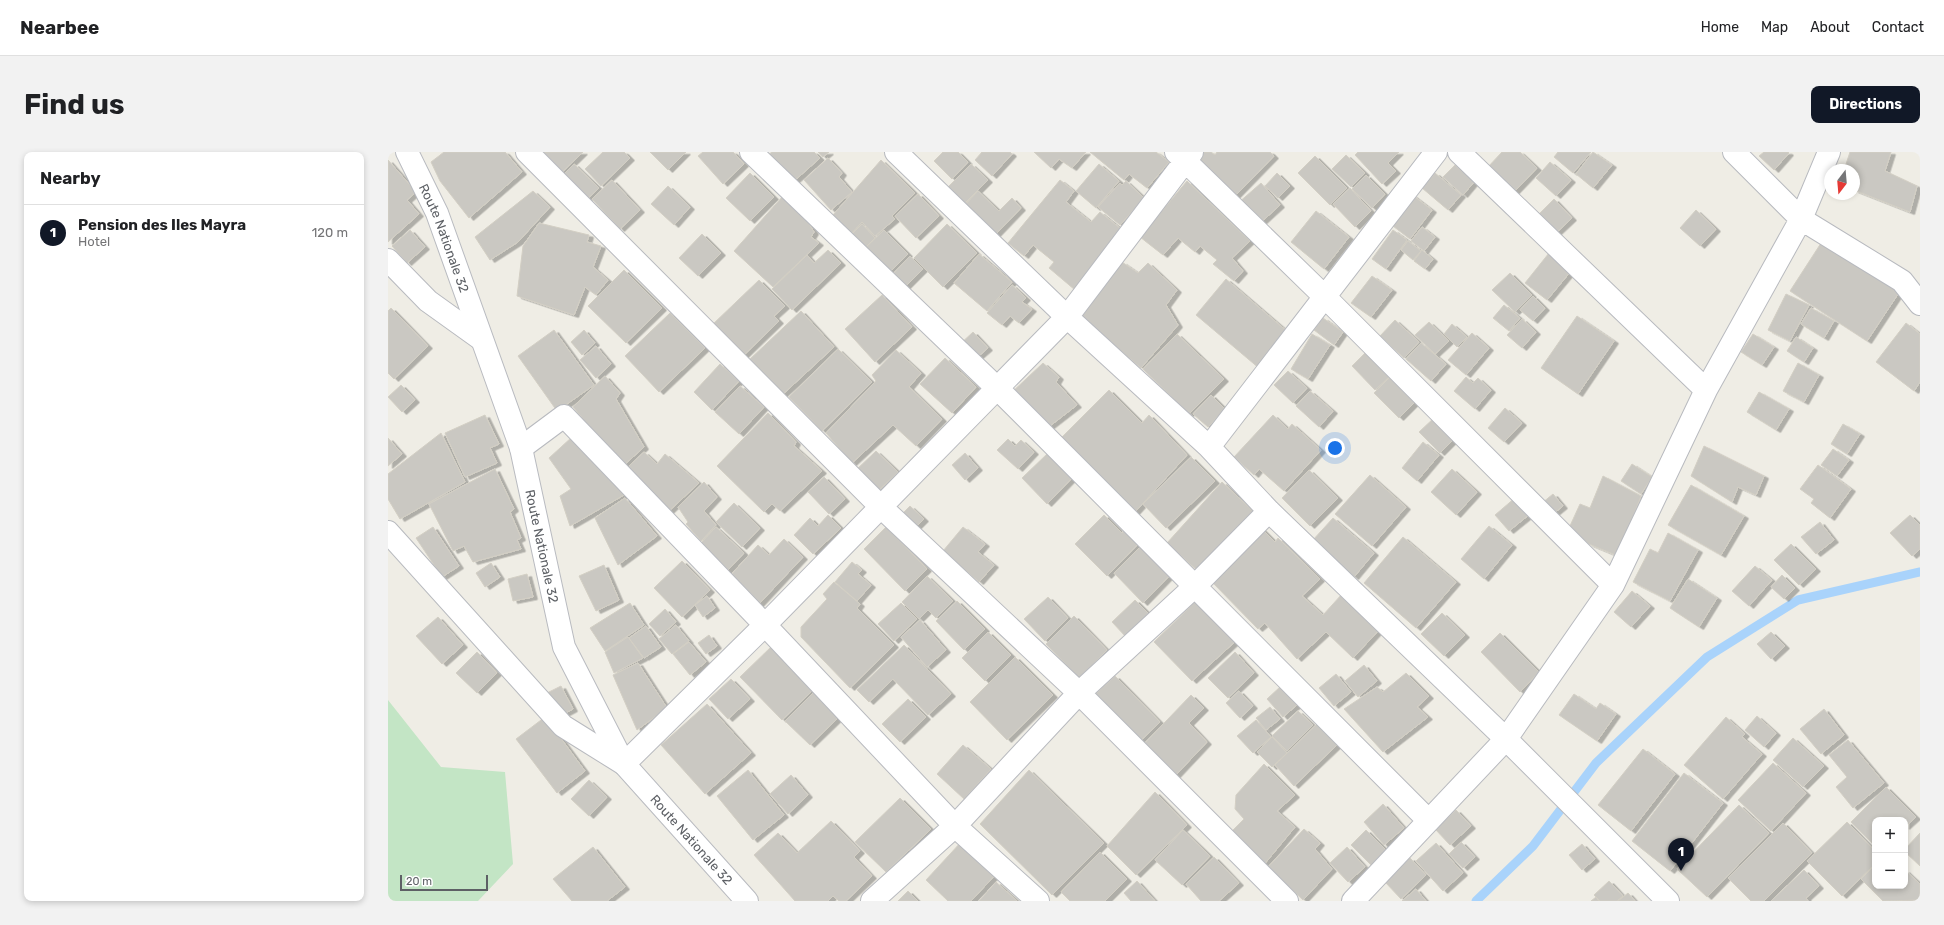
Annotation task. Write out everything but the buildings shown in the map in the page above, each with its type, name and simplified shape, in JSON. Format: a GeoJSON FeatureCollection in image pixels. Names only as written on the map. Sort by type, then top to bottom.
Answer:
{"type":"FeatureCollection","features":[{"type":"Feature","properties":{"kind":"street","name":"Route Nationale 32"},"geometry":{"type":"LineString","coordinates":[[407,152],[437,213],[521,448],[564,646],[624,764],[747,901]]}},
{"type":"Feature","properties":{"kind":"street"},"geometry":{"type":"LineString","coordinates":[[527,152],[881,507],[1079,693],[1287,901]]}},
{"type":"Feature","properties":{"kind":"street"},"geometry":{"type":"LineString","coordinates":[[751,152],[998,389],[1428,820]]}},
{"type":"Feature","properties":{"kind":"street"},"geometry":{"type":"LineString","coordinates":[[1210,448],[1436,152]]}},
{"type":"Feature","properties":{"kind":"street"},"geometry":{"type":"LineString","coordinates":[[1459,152],[1706,390]]}},
{"type":"Feature","properties":{"kind":"street"},"geometry":{"type":"LineString","coordinates":[[1734,152],[1802,219],[1902,281],[1920,304]]}},
{"type":"Feature","properties":{"kind":"street"},"geometry":{"type":"LineString","coordinates":[[1353,901],[1506,739],[1613,585],[1706,390],[1802,219],[1829,152]]}},
{"type":"Feature","properties":{"kind":"street"},"geometry":{"type":"LineString","coordinates":[[388,532],[563,726],[624,764],[765,625],[1067,317],[1184,155],[1613,585]]}},
{"type":"Feature","properties":{"kind":"street"},"geometry":{"type":"LineString","coordinates":[[910,157],[1067,317],[1210,448],[1269,511],[1506,739],[1541,776],[1668,901]]}},
{"type":"Feature","properties":{"kind":"street"},"geometry":{"type":"LineString","coordinates":[[388,260],[428,301],[481,339]]}},
{"type":"Feature","properties":{"kind":"street"},"geometry":{"type":"LineString","coordinates":[[521,448],[564,416],[765,625],[955,826],[1038,901]]}},
{"type":"Feature","properties":{"kind":"street"},"geometry":{"type":"LineString","coordinates":[[872,901],[955,826],[1079,693],[1194,587],[1269,511]]}},
{"type":"Feature","properties":{"kind":"green space"},"geometry":{"type":"Polygon","coordinates":[[[388,700],[441,767],[505,772],[513,864],[478,901],[388,901],[388,700]]]}},
{"type":"Feature","properties":{"kind":"waterway"},"geometry":{"type":"LineString","coordinates":[[1476,901],[1533,846],[1596,763],[1707,657],[1798,600],[1920,572]]}},
{"type":"Feature","properties":{"kind":"place","name":"Pension des Iles Mayra"},"geometry":{"type":"Point","coordinates":[1681,871]}}]}
